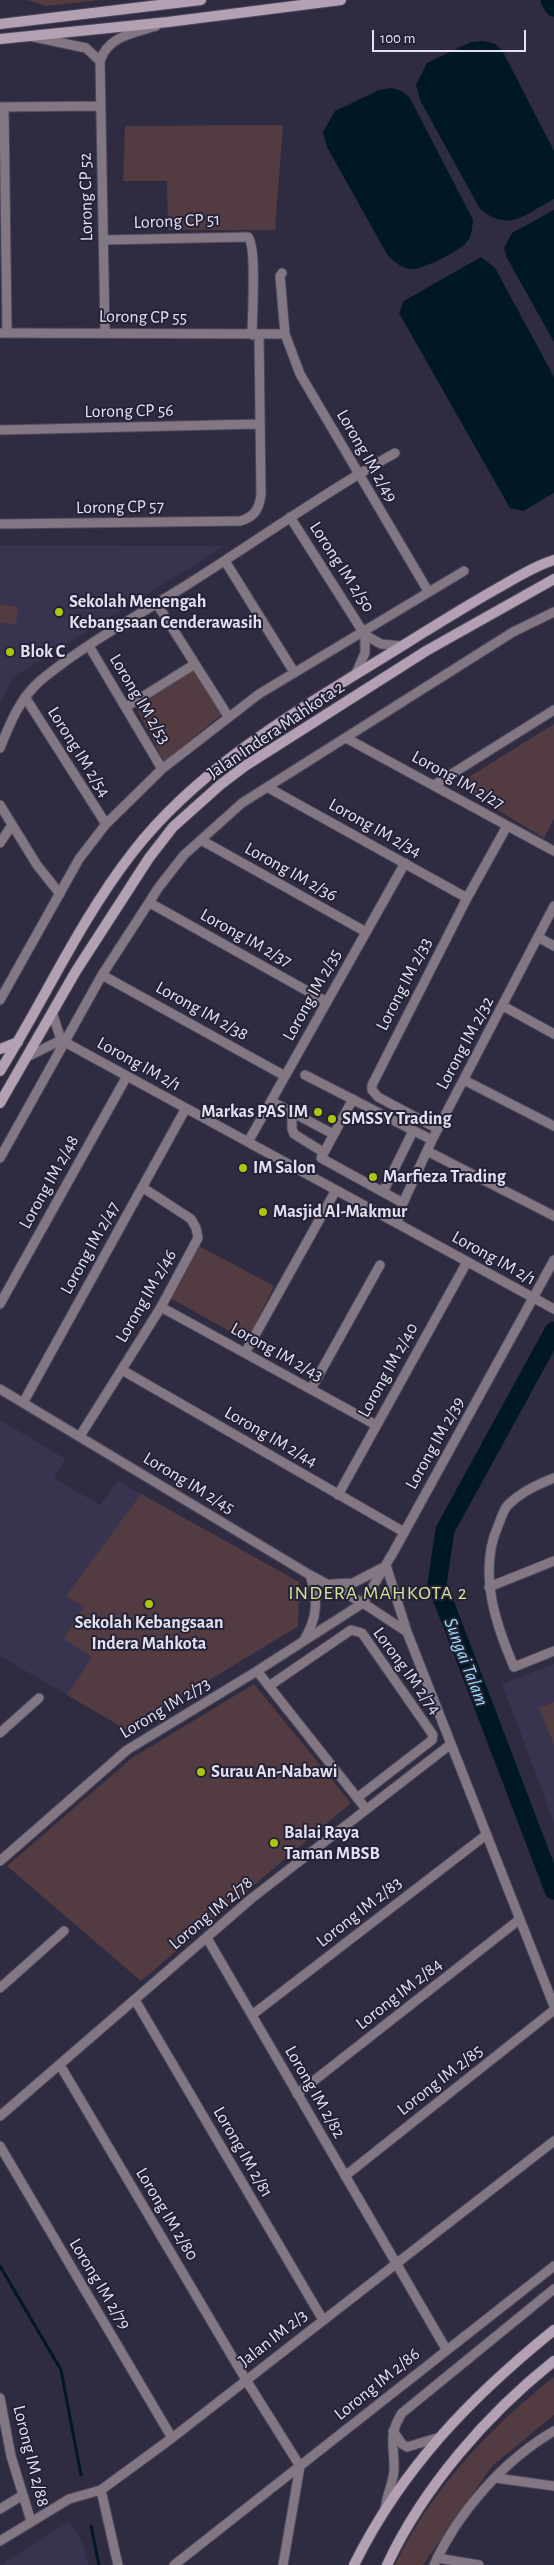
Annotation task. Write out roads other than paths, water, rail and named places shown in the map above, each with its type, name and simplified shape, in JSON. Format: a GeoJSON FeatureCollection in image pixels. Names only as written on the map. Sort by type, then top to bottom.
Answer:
{"type":"FeatureCollection","features":[{"type":"Feature","properties":{"kind":"street"},"geometry":{"type":"LineString","coordinates":[[0,24],[201,0]]}},
{"type":"Feature","properties":{"kind":"street"},"geometry":{"type":"LineString","coordinates":[[0,39],[168,22],[342,0]]}},
{"type":"Feature","properties":{"kind":"street"},"geometry":{"type":"LineString","coordinates":[[33,36],[86,48],[100,61],[103,50],[109,44],[128,34],[168,22]]}},
{"type":"Feature","properties":{"kind":"street","name":"Lorong CP 52"},"geometry":{"type":"LineString","coordinates":[[100,61],[105,332]]}},
{"type":"Feature","properties":{"kind":"street"},"geometry":{"type":"LineString","coordinates":[[3,333],[2,107],[100,106]]}},
{"type":"Feature","properties":{"kind":"street","name":"Lorong CP 51"},"geometry":{"type":"LineString","coordinates":[[103,240],[242,235],[251,240],[255,335]]}},
{"type":"Feature","properties":{"kind":"street","name":"Lorong IM 2/49"},"geometry":{"type":"LineString","coordinates":[[282,274],[280,276],[285,334],[300,374],[428,591]]}},
{"type":"Feature","properties":{"kind":"street","name":"Lorong CP 55"},"geometry":{"type":"LineString","coordinates":[[3,333],[285,334]]}},
{"type":"Feature","properties":{"kind":"street"},"geometry":{"type":"LineString","coordinates":[[255,335],[259,424]]}},
{"type":"Feature","properties":{"kind":"street","name":"Lorong CP 56"},"geometry":{"type":"LineString","coordinates":[[0,430],[259,424]]}},
{"type":"Feature","properties":{"kind":"street","name":"Lorong CP 57"},"geometry":{"type":"LineString","coordinates":[[0,524],[240,521],[253,515],[260,504],[259,424]]}},
{"type":"Feature","properties":{"kind":"street"},"geometry":{"type":"LineString","coordinates":[[0,748],[17,708],[40,681],[89,646],[225,561],[358,474],[395,453]]}},
{"type":"Feature","properties":{"kind":"street","name":"Lorong IM 2/50"},"geometry":{"type":"LineString","coordinates":[[290,517],[364,632]]}},
{"type":"Feature","properties":{"kind":"street","name":"Jalan Indera Mahkota 2"},"geometry":{"type":"LineString","coordinates":[[0,1071],[104,891],[134,850],[192,791],[228,759],[356,673],[472,602],[532,569],[554,560]]}},
{"type":"Feature","properties":{"kind":"street"},"geometry":{"type":"LineString","coordinates":[[225,561],[294,672]]}},
{"type":"Feature","properties":{"kind":"street"},"geometry":{"type":"LineString","coordinates":[[0,1000],[79,859],[106,824],[162,769],[228,716],[294,672],[464,571]]}},
{"type":"Feature","properties":{"kind":"street","name":"Jalan Indera Mahkota 2"},"geometry":{"type":"LineString","coordinates":[[0,1103],[118,902],[173,827],[238,770],[426,651],[554,579]]}},
{"type":"Feature","properties":{"kind":"street"},"geometry":{"type":"LineString","coordinates":[[157,604],[228,716]]}},
{"type":"Feature","properties":{"kind":"street"},"geometry":{"type":"LineString","coordinates":[[0,1158],[102,974],[175,865],[222,820],[267,787],[513,632],[554,612]]}},
{"type":"Feature","properties":{"kind":"street"},"geometry":{"type":"LineString","coordinates":[[364,632],[381,644],[402,646]]}},
{"type":"Feature","properties":{"kind":"street"},"geometry":{"type":"LineString","coordinates":[[356,673],[365,653],[364,632]]}},
{"type":"Feature","properties":{"kind":"street","name":"Lorong IM 2/53"},"geometry":{"type":"LineString","coordinates":[[89,646],[162,769]]}},
{"type":"Feature","properties":{"kind":"street"},"geometry":{"type":"LineString","coordinates":[[126,707],[195,664]]}},
{"type":"Feature","properties":{"kind":"street","name":"Lorong IM 2/54"},"geometry":{"type":"LineString","coordinates":[[25,697],[106,824]]}},
{"type":"Feature","properties":{"kind":"street"},"geometry":{"type":"LineString","coordinates":[[434,786],[554,710]]}},
{"type":"Feature","properties":{"kind":"street","name":"Lorong IM 2/27"},"geometry":{"type":"LineString","coordinates":[[346,738],[554,851]]}},
{"type":"Feature","properties":{"kind":"street","name":"Lorong IM 2/34"},"geometry":{"type":"LineString","coordinates":[[267,787],[467,898]]}},
{"type":"Feature","properties":{"kind":"street"},"geometry":{"type":"LineString","coordinates":[[0,806],[37,865],[60,894]]}},
{"type":"Feature","properties":{"kind":"street"},"geometry":{"type":"LineString","coordinates":[[0,843],[12,825]]}},
{"type":"Feature","properties":{"kind":"street","name":"Lorong IM 2/33"},"geometry":{"type":"LineString","coordinates":[[438,1129],[378,1097],[372,1090],[372,1085],[467,898],[508,826]]}},
{"type":"Feature","properties":{"kind":"street","name":"Lorong IM 2/36"},"geometry":{"type":"LineString","coordinates":[[201,840],[366,932]]}},
{"type":"Feature","properties":{"kind":"street","name":"Lorong IM 2/35"},"geometry":{"type":"LineString","coordinates":[[248,1142],[405,863]]}},
{"type":"Feature","properties":{"kind":"street"},"geometry":{"type":"LineString","coordinates":[[104,891],[112,893],[118,902]]}},
{"type":"Feature","properties":{"kind":"street","name":"Lorong IM 2/37"},"geometry":{"type":"LineString","coordinates":[[150,903],[327,1002]]}},
{"type":"Feature","properties":{"kind":"street","name":"Lorong IM 2/32"},"geometry":{"type":"LineString","coordinates":[[397,1223],[403,1203],[432,1140],[554,906]]}},
{"type":"Feature","properties":{"kind":"street"},"geometry":{"type":"LineString","coordinates":[[538,937],[554,946]]}},
{"type":"Feature","properties":{"kind":"street","name":"Lorong IM 2/38"},"geometry":{"type":"LineString","coordinates":[[102,974],[285,1076]]}},
{"type":"Feature","properties":{"kind":"street"},"geometry":{"type":"LineString","coordinates":[[502,1006],[554,1034]]}},
{"type":"Feature","properties":{"kind":"street"},"geometry":{"type":"LineString","coordinates":[[52,1012],[64,1041]]}},
{"type":"Feature","properties":{"kind":"street"},"geometry":{"type":"LineString","coordinates":[[27,1057],[64,1041]]}},
{"type":"Feature","properties":{"kind":"street","name":"Lorong IM 2/1"},"geometry":{"type":"LineString","coordinates":[[64,1041],[554,1309]]}},
{"type":"Feature","properties":{"kind":"street"},"geometry":{"type":"LineString","coordinates":[[0,1049],[18,1042]]}},
{"type":"Feature","properties":{"kind":"street"},"geometry":{"type":"LineString","coordinates":[[305,1075],[432,1140]]}},
{"type":"Feature","properties":{"kind":"street","name":"Lorong IM 2/48"},"geometry":{"type":"LineString","coordinates":[[0,1304],[127,1076]]}},
{"type":"Feature","properties":{"kind":"street"},"geometry":{"type":"LineString","coordinates":[[464,1080],[554,1126]]}},
{"type":"Feature","properties":{"kind":"street"},"geometry":{"type":"LineString","coordinates":[[353,1099],[323,1152],[322,1159],[403,1203]]}},
{"type":"Feature","properties":{"kind":"street"},"geometry":{"type":"LineString","coordinates":[[271,1101],[333,1134]]}},
{"type":"Feature","properties":{"kind":"street","name":"Lorong IM 2/47"},"geometry":{"type":"LineString","coordinates":[[23,1403],[186,1108]]}},
{"type":"Feature","properties":{"kind":"street"},"geometry":{"type":"LineString","coordinates":[[292,1112],[292,1129],[294,1134],[323,1152]]}},
{"type":"Feature","properties":{"kind":"street"},"geometry":{"type":"LineString","coordinates":[[383,1192],[413,1131]]}},
{"type":"Feature","properties":{"kind":"street"},"geometry":{"type":"LineString","coordinates":[[428,1151],[554,1216]]}},
{"type":"Feature","properties":{"kind":"street","name":"Lorong IM 2/46"},"geometry":{"type":"LineString","coordinates":[[80,1436],[161,1307],[198,1238],[196,1228],[191,1219],[142,1188]]}},
{"type":"Feature","properties":{"kind":"street"},"geometry":{"type":"LineString","coordinates":[[246,1353],[336,1190]]}},
{"type":"Feature","properties":{"kind":"street","name":"Lorong IM 2/39"},"geometry":{"type":"LineString","coordinates":[[363,1603],[538,1301],[554,1260]]}},
{"type":"Feature","properties":{"kind":"street","name":"Lorong IM 2/40"},"geometry":{"type":"LineString","coordinates":[[338,1494],[467,1262]]}},
{"type":"Feature","properties":{"kind":"street"},"geometry":{"type":"LineString","coordinates":[[311,1389],[380,1265]]}},
{"type":"Feature","properties":{"kind":"street","name":"Lorong IM 2/43"},"geometry":{"type":"LineString","coordinates":[[161,1307],[376,1425]]}},
{"type":"Feature","properties":{"kind":"street","name":"Lorong IM 2/44"},"geometry":{"type":"LineString","coordinates":[[122,1370],[404,1532]]}},
{"type":"Feature","properties":{"kind":"street","name":"Lorong IM 2/45"},"geometry":{"type":"LineString","coordinates":[[0,1389],[310,1575],[363,1603],[408,1632]]}},
{"type":"Feature","properties":{"kind":"street"},"geometry":{"type":"LineString","coordinates":[[554,1478],[520,1495],[506,1507],[491,1542],[489,1587],[499,1626],[514,1666],[554,1650]]}},
{"type":"Feature","properties":{"kind":"street"},"geometry":{"type":"LineString","coordinates":[[489,1587],[554,1561]]}},
{"type":"Feature","properties":{"kind":"street"},"geometry":{"type":"LineString","coordinates":[[329,1584],[353,1583],[376,1573],[386,1565],[408,1632],[554,2006]]}},
{"type":"Feature","properties":{"kind":"street"},"geometry":{"type":"LineString","coordinates":[[302,1642],[316,1617],[316,1598],[310,1575]]}},
{"type":"Feature","properties":{"kind":"street","name":"Lorong IM 2/73"},"geometry":{"type":"LineString","coordinates":[[0,1861],[126,1750],[257,1671],[363,1603]]}},
{"type":"Feature","properties":{"kind":"street","name":"Lorong IM 2/74"},"geometry":{"type":"LineString","coordinates":[[269,1686],[351,1630],[362,1633],[433,1735],[432,1740],[357,1798]]}},
{"type":"Feature","properties":{"kind":"street"},"geometry":{"type":"LineString","coordinates":[[257,1671],[366,1809]]}},
{"type":"Feature","properties":{"kind":"street"},"geometry":{"type":"LineString","coordinates":[[0,1733],[40,1698]]}},
{"type":"Feature","properties":{"kind":"street","name":"Lorong IM 2/78"},"geometry":{"type":"LineString","coordinates":[[0,2116],[252,1898],[451,1744]]}},
{"type":"Feature","properties":{"kind":"street","name":"Lorong IM 2/83"},"geometry":{"type":"LineString","coordinates":[[252,2015],[486,1834]]}},
{"type":"Feature","properties":{"kind":"street","name":"Lorong IM 2/84"},"geometry":{"type":"LineString","coordinates":[[297,2094],[520,1919]]}},
{"type":"Feature","properties":{"kind":"street"},"geometry":{"type":"LineString","coordinates":[[0,1988],[64,1931]]}},
{"type":"Feature","properties":{"kind":"street","name":"Lorong IM 2/82"},"geometry":{"type":"LineString","coordinates":[[207,1938],[446,2350]]}},
{"type":"Feature","properties":{"kind":"street","name":"Lorong IM 2/81"},"geometry":{"type":"LineString","coordinates":[[135,2000],[323,2320]]}},
{"type":"Feature","properties":{"kind":"street","name":"Lorong IM 2/85"},"geometry":{"type":"LineString","coordinates":[[345,2176],[554,2010]]}},
{"type":"Feature","properties":{"kind":"street","name":"Lorong IM 2/80"},"geometry":{"type":"LineString","coordinates":[[60,2065],[246,2380],[300,2466]]}},
{"type":"Feature","properties":{"kind":"street","name":"Jalan IM 2/3"},"geometry":{"type":"LineString","coordinates":[[0,2541],[69,2499],[101,2490],[172,2438],[554,2141]]}},
{"type":"Feature","properties":{"kind":"street","name":"Lorong IM 2/79"},"geometry":{"type":"LineString","coordinates":[[0,2146],[172,2438]]}},
{"type":"Feature","properties":{"kind":"street","name":"Lorong IM 2/86"},"geometry":{"type":"LineString","coordinates":[[174,2565],[554,2266]]}},
{"type":"Feature","properties":{"kind":"street"},"geometry":{"type":"LineString","coordinates":[[385,2512],[387,2493],[394,2472],[391,2442],[393,2431],[402,2413],[554,2289]]}},
{"type":"Feature","properties":{"kind":"street"},"geometry":{"type":"LineString","coordinates":[[354,2565],[385,2512],[437,2438],[505,2369],[554,2330]]}},
{"type":"Feature","properties":{"kind":"street"},"geometry":{"type":"LineString","coordinates":[[387,2565],[402,2534],[460,2454],[527,2382],[554,2361]]}},
{"type":"Feature","properties":{"kind":"street","name":"Lorong IM 2/88"},"geometry":{"type":"LineString","coordinates":[[0,2398],[1,2413],[11,2456],[31,2521]]}},
{"type":"Feature","properties":{"kind":"street"},"geometry":{"type":"LineString","coordinates":[[393,2431],[402,2444],[407,2447],[437,2438]]}},
{"type":"Feature","properties":{"kind":"street"},"geometry":{"type":"LineString","coordinates":[[479,2565],[436,2562],[464,2515],[496,2478],[539,2440],[554,2431]]}},
{"type":"Feature","properties":{"kind":"street"},"geometry":{"type":"LineString","coordinates":[[283,2565],[300,2466]]}},
{"type":"Feature","properties":{"kind":"street"},"geometry":{"type":"LineString","coordinates":[[496,2478],[554,2486]]}},
{"type":"Feature","properties":{"kind":"street"},"geometry":{"type":"LineString","coordinates":[[101,2490],[118,2565]]}},
{"type":"Feature","properties":{"kind":"street"},"geometry":{"type":"LineString","coordinates":[[0,2509],[23,2495]]}},
{"type":"Feature","properties":{"kind":"water"},"geometry":{"type":"Polygon","coordinates":[[[483,41],[495,44],[502,50],[554,151],[554,199],[517,219],[500,220],[480,209],[420,100],[416,85],[427,63],[471,42],[483,41]]]}},
{"type":"Feature","properties":{"kind":"water"},"geometry":{"type":"Polygon","coordinates":[[[391,88],[402,91],[410,98],[473,220],[470,236],[464,245],[439,260],[417,269],[408,269],[396,263],[388,256],[327,147],[323,132],[335,111],[379,90],[391,88]]]}},
{"type":"Feature","properties":{"kind":"water"},"geometry":{"type":"Polygon","coordinates":[[[554,210],[554,342],[507,258],[504,248],[512,233],[554,210]]]}},
{"type":"Feature","properties":{"kind":"water"},"geometry":{"type":"Polygon","coordinates":[[[481,257],[495,268],[554,377],[554,493],[523,511],[510,508],[399,313],[404,301],[481,257]]]}},
{"type":"Feature","properties":{"kind":"waterway","name":"Sungai Talam"},"geometry":{"type":"LineString","coordinates":[[550,0],[554,7]]}},
{"type":"Feature","properties":{"kind":"waterway","name":"Sungai Talam"},"geometry":{"type":"LineString","coordinates":[[554,1331],[445,1530],[437,1584],[554,1890]]}},
{"type":"Feature","properties":{"kind":"waterway"},"geometry":{"type":"LineString","coordinates":[[0,2266],[61,2370],[81,2475]]}},
{"type":"Feature","properties":{"kind":"waterway"},"geometry":{"type":"LineString","coordinates":[[91,2526],[99,2565]]}},
{"type":"Feature","properties":{"kind":"place","name":"Sekolah Menengah Kebangsaan Cenderawasih"},"geometry":{"type":"Point","coordinates":[59,612]}},
{"type":"Feature","properties":{"kind":"place","name":"Blok C"},"geometry":{"type":"Point","coordinates":[10,652]}},
{"type":"Feature","properties":{"kind":"place","name":"Markas PAS IM"},"geometry":{"type":"Point","coordinates":[318,1112]}},
{"type":"Feature","properties":{"kind":"place","name":"SMSSY Trading"},"geometry":{"type":"Point","coordinates":[332,1119]}},
{"type":"Feature","properties":{"kind":"place","name":"IM Salon"},"geometry":{"type":"Point","coordinates":[243,1168]}},
{"type":"Feature","properties":{"kind":"place","name":"Marfieza Trading"},"geometry":{"type":"Point","coordinates":[373,1177]}},
{"type":"Feature","properties":{"kind":"place","name":"Masjid Al-Makmur"},"geometry":{"type":"Point","coordinates":[263,1212]}},
{"type":"Feature","properties":{"kind":"place","name":"Sekolah Kebangsaan Indera Mahkota"},"geometry":{"type":"Point","coordinates":[149,1604]}},
{"type":"Feature","properties":{"kind":"place","name":"Surau An-Nabawi"},"geometry":{"type":"Point","coordinates":[201,1772]}},
{"type":"Feature","properties":{"kind":"place","name":"Balai Raya Taman MBSB"},"geometry":{"type":"Point","coordinates":[274,1843]}},
{"type":"Feature","properties":{"kind":"district","name":"INDERA MAHKOTA 2"},"geometry":{"type":"Point","coordinates":[378,1593]}}]}
